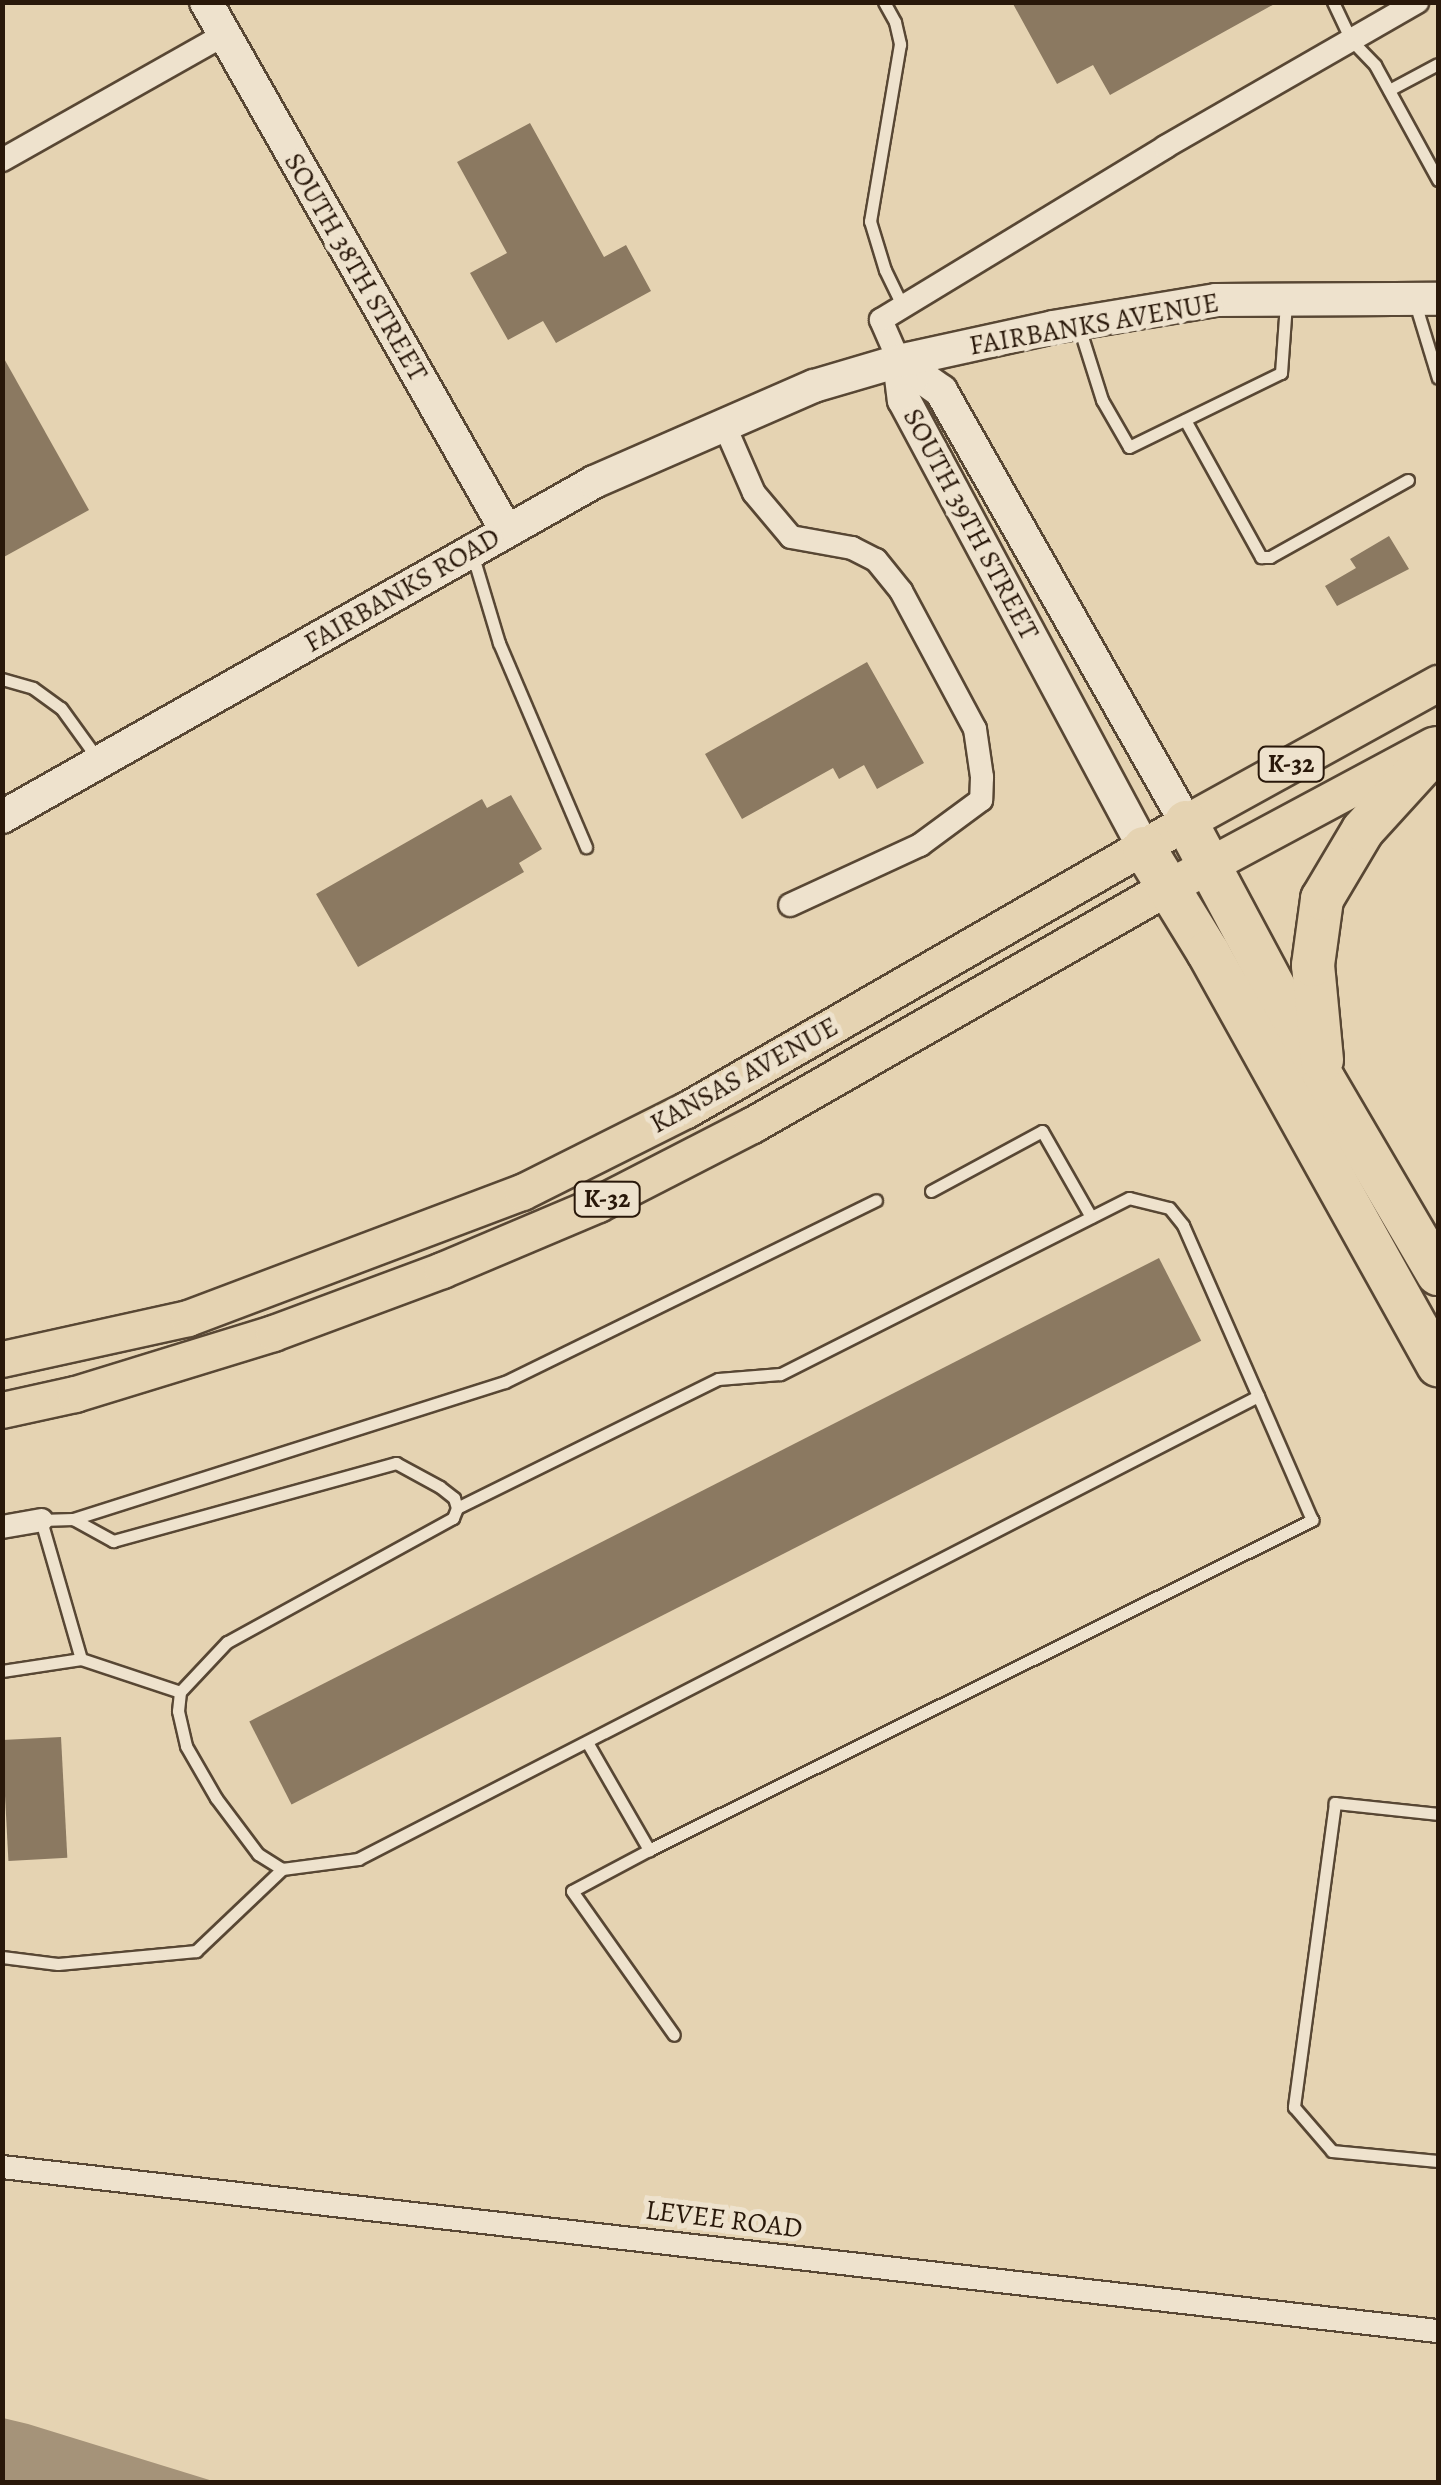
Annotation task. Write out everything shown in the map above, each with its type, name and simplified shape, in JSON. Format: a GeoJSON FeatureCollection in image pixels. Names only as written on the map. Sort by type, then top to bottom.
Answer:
{"type":"FeatureCollection","features":[{"type":"Feature","properties":{"kind":"highway"},"geometry":{"type":"LineString","coordinates":[[1324,1080],[1313,964],[1322,899],[1363,830],[1438,745]]}},
{"type":"Feature","properties":{"kind":"highway"},"geometry":{"type":"LineString","coordinates":[[1186,822],[1324,1080],[1438,1274]]}},
{"type":"Feature","properties":{"kind":"highway"},"geometry":{"type":"LineString","coordinates":[[1144,848],[1438,1365]]}},
{"type":"Feature","properties":{"kind":"main road","name":"KANSAS AVENUE"},"geometry":{"type":"LineString","coordinates":[[2,1360],[188,1318],[522,1192],[686,1110],[1186,822],[1438,683]]}},
{"type":"Feature","properties":{"kind":"main road","name":"KANSAS AVENUE"},"geometry":{"type":"LineString","coordinates":[[2,1410],[75,1394],[273,1333],[442,1270],[598,1204],[752,1125],[1168,887],[1438,745]]}},
{"type":"Feature","properties":{"kind":"street","name":"SOUTH 38TH STREET"},"geometry":{"type":"LineString","coordinates":[[206,2],[506,530]]}},
{"type":"Feature","properties":{"kind":"street"},"geometry":{"type":"LineString","coordinates":[[898,361],[881,320],[1417,2]]}},
{"type":"Feature","properties":{"kind":"street"},"geometry":{"type":"LineString","coordinates":[[2,160],[224,35]]}},
{"type":"Feature","properties":{"kind":"street","name":"FAIRBANKS AVENUE"},"geometry":{"type":"LineString","coordinates":[[814,386],[898,361],[1077,323],[1216,300],[1426,299]]}},
{"type":"Feature","properties":{"kind":"street","name":"SOUTH 39TH STREET"},"geometry":{"type":"LineString","coordinates":[[898,361],[941,390],[1186,822]]}},
{"type":"Feature","properties":{"kind":"street","name":"SOUTH 39TH STREET"},"geometry":{"type":"LineString","coordinates":[[898,361],[904,400],[1144,848]]}},
{"type":"Feature","properties":{"kind":"street","name":"FAIRBANKS ROAD"},"geometry":{"type":"LineString","coordinates":[[2,818],[594,482],[723,422],[814,386]]}},
{"type":"Feature","properties":{"kind":"street"},"geometry":{"type":"LineString","coordinates":[[723,422],[754,493],[791,538],[852,548],[876,560],[901,591],[974,730],[982,777],[981,800],[920,846],[790,905]]}},
{"type":"Feature","properties":{"kind":"street"},"geometry":{"type":"LineString","coordinates":[[2,1527],[41,1520]]}},
{"type":"Feature","properties":{"kind":"street","name":"LEVEE ROAD"},"geometry":{"type":"LineString","coordinates":[[2,2167],[1438,2331]]}},
{"type":"Feature","properties":{"kind":"lane"},"geometry":{"type":"LineString","coordinates":[[884,2],[900,44],[870,221],[885,270],[908,304]]}},
{"type":"Feature","properties":{"kind":"lane"},"geometry":{"type":"LineString","coordinates":[[1332,2],[1351,40],[1375,65],[1438,180]]}},
{"type":"Feature","properties":{"kind":"lane"},"geometry":{"type":"LineString","coordinates":[[1389,90],[1438,64]]}},
{"type":"Feature","properties":{"kind":"lane"},"geometry":{"type":"LineString","coordinates":[[1426,299],[1438,378]]}},
{"type":"Feature","properties":{"kind":"lane"},"geometry":{"type":"LineString","coordinates":[[1077,323],[1102,400],[1129,447],[1281,374],[1286,300]]}},
{"type":"Feature","properties":{"kind":"lane"},"geometry":{"type":"LineString","coordinates":[[1184,420],[1261,557],[1270,557],[1408,480]]}},
{"type":"Feature","properties":{"kind":"lane"},"geometry":{"type":"LineString","coordinates":[[471,550],[499,643],[586,847]]}},
{"type":"Feature","properties":{"kind":"lane"},"geometry":{"type":"LineString","coordinates":[[2,679],[33,688],[61,708],[100,762]]}},
{"type":"Feature","properties":{"kind":"lane"},"geometry":{"type":"LineString","coordinates":[[931,1191],[1042,1131],[1091,1217]]}},
{"type":"Feature","properties":{"kind":"lane"},"geometry":{"type":"LineString","coordinates":[[282,1869],[258,1854],[216,1798],[186,1746],[178,1711],[180,1692],[227,1642],[453,1518],[457,1508],[718,1379],[780,1374],[1129,1198],[1169,1208],[1183,1225],[1312,1520],[572,1890],[674,2035]]}},
{"type":"Feature","properties":{"kind":"lane"},"geometry":{"type":"LineString","coordinates":[[80,1659],[41,1520],[73,1519],[505,1382],[876,1200]]}},
{"type":"Feature","properties":{"kind":"lane"},"geometry":{"type":"LineString","coordinates":[[2,1957],[58,1964],[196,1951],[282,1869],[358,1859],[1258,1396]]}},
{"type":"Feature","properties":{"kind":"lane"},"geometry":{"type":"LineString","coordinates":[[73,1519],[113,1541],[396,1463],[447,1492],[457,1508]]}},
{"type":"Feature","properties":{"kind":"lane"},"geometry":{"type":"LineString","coordinates":[[2,1671],[80,1659],[180,1692]]}},
{"type":"Feature","properties":{"kind":"lane"},"geometry":{"type":"LineString","coordinates":[[587,1742],[648,1850]]}},
{"type":"Feature","properties":{"kind":"lane"},"geometry":{"type":"LineString","coordinates":[[1438,1814],[1335,1803],[1294,2107],[1332,2151],[1438,2160]]}},
{"type":"Feature","properties":{"kind":"shaded area"},"geometry":{"type":"Polygon","coordinates":[[[3,2418],[28,2424],[216,2482],[3,2482],[3,2418]]]}},
{"type":"Feature","properties":{"kind":"building"},"geometry":{"type":"Polygon","coordinates":[[[1012,2],[1278,2],[1110,95],[1093,65],[1057,84],[1012,2]]]}},
{"type":"Feature","properties":{"kind":"building"},"geometry":{"type":"Polygon","coordinates":[[[530,123],[604,257],[626,245],[651,291],[556,343],[543,321],[508,340],[470,273],[507,253],[457,162],[530,123]]]}},
{"type":"Feature","properties":{"kind":"building"},"geometry":{"type":"Polygon","coordinates":[[[2,355],[89,510],[2,558],[2,355]]]}},
{"type":"Feature","properties":{"kind":"building"},"geometry":{"type":"Polygon","coordinates":[[[1389,536],[1409,569],[1337,606],[1325,586],[1356,568],[1350,559],[1389,536]]]}},
{"type":"Feature","properties":{"kind":"building"},"geometry":{"type":"Polygon","coordinates":[[[867,662],[924,763],[877,789],[864,765],[839,779],[833,768],[742,819],[705,754],[867,662]]]}},
{"type":"Feature","properties":{"kind":"building"},"geometry":{"type":"Polygon","coordinates":[[[511,795],[542,849],[519,863],[524,872],[358,967],[316,894],[482,799],[487,808],[511,795]]]}},
{"type":"Feature","properties":{"kind":"building"},"geometry":{"type":"Polygon","coordinates":[[[1159,1258],[1201,1341],[292,1804],[249,1722],[1159,1258]]]}},
{"type":"Feature","properties":{"kind":"building"},"geometry":{"type":"Polygon","coordinates":[[[61,1737],[67,1858],[8,1861],[2,1740],[61,1737]]]}}]}
